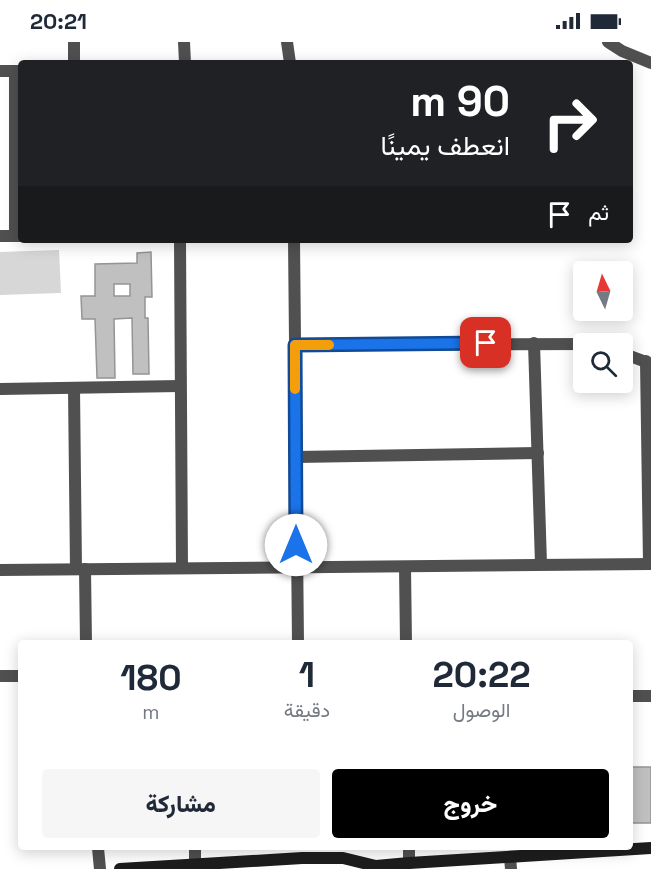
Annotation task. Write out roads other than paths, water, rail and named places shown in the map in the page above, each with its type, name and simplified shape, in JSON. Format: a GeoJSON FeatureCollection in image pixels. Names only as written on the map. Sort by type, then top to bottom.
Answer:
{"type":"FeatureCollection","features":[{"type":"Feature","properties":{"kind":"street"},"geometry":{"type":"LineString","coordinates":[[74,42],[74,60]]}},
{"type":"Feature","properties":{"kind":"street"},"geometry":{"type":"LineString","coordinates":[[184,42],[185,60]]}},
{"type":"Feature","properties":{"kind":"street"},"geometry":{"type":"LineString","coordinates":[[287,42],[290,60]]}},
{"type":"Feature","properties":{"kind":"street"},"geometry":{"type":"LineString","coordinates":[[608,42],[622,51],[651,63]]}},
{"type":"Feature","properties":{"kind":"street"},"geometry":{"type":"LineString","coordinates":[[0,72],[18,71],[18,236],[0,236]]}},
{"type":"Feature","properties":{"kind":"street"},"geometry":{"type":"LineString","coordinates":[[180,243],[182,568]]}},
{"type":"Feature","properties":{"kind":"street"},"geometry":{"type":"LineString","coordinates":[[294,243],[298,640]]}},
{"type":"Feature","properties":{"kind":"street"},"geometry":{"type":"LineString","coordinates":[[534,343],[541,564]]}},
{"type":"Feature","properties":{"kind":"street"},"geometry":{"type":"LineString","coordinates":[[295,345],[573,344]]}},
{"type":"Feature","properties":{"kind":"street"},"geometry":{"type":"LineString","coordinates":[[0,570],[650,564],[648,363],[633,357]]}},
{"type":"Feature","properties":{"kind":"street"},"geometry":{"type":"LineString","coordinates":[[0,389],[180,386]]}},
{"type":"Feature","properties":{"kind":"street"},"geometry":{"type":"LineString","coordinates":[[74,388],[80,569],[86,640]]}},
{"type":"Feature","properties":{"kind":"street"},"geometry":{"type":"LineString","coordinates":[[296,457],[538,453]]}},
{"type":"Feature","properties":{"kind":"street"},"geometry":{"type":"LineString","coordinates":[[405,567],[406,640]]}},
{"type":"Feature","properties":{"kind":"street"},"geometry":{"type":"LineString","coordinates":[[0,676],[18,676]]}},
{"type":"Feature","properties":{"kind":"street"},"geometry":{"type":"LineString","coordinates":[[633,696],[651,696]]}},
{"type":"Feature","properties":{"kind":"street"},"geometry":{"type":"LineString","coordinates":[[633,850],[651,848]]}},
{"type":"Feature","properties":{"kind":"street"},"geometry":{"type":"LineString","coordinates":[[98,850],[100,869]]}},
{"type":"Feature","properties":{"kind":"street"},"geometry":{"type":"LineString","coordinates":[[195,850],[195,863]]}},
{"type":"Feature","properties":{"kind":"street"},"geometry":{"type":"LineString","coordinates":[[409,850],[409,863]]}},
{"type":"Feature","properties":{"kind":"street"},"geometry":{"type":"LineString","coordinates":[[120,869],[302,853],[344,858],[374,868],[409,863],[510,863],[632,850]]}}]}
